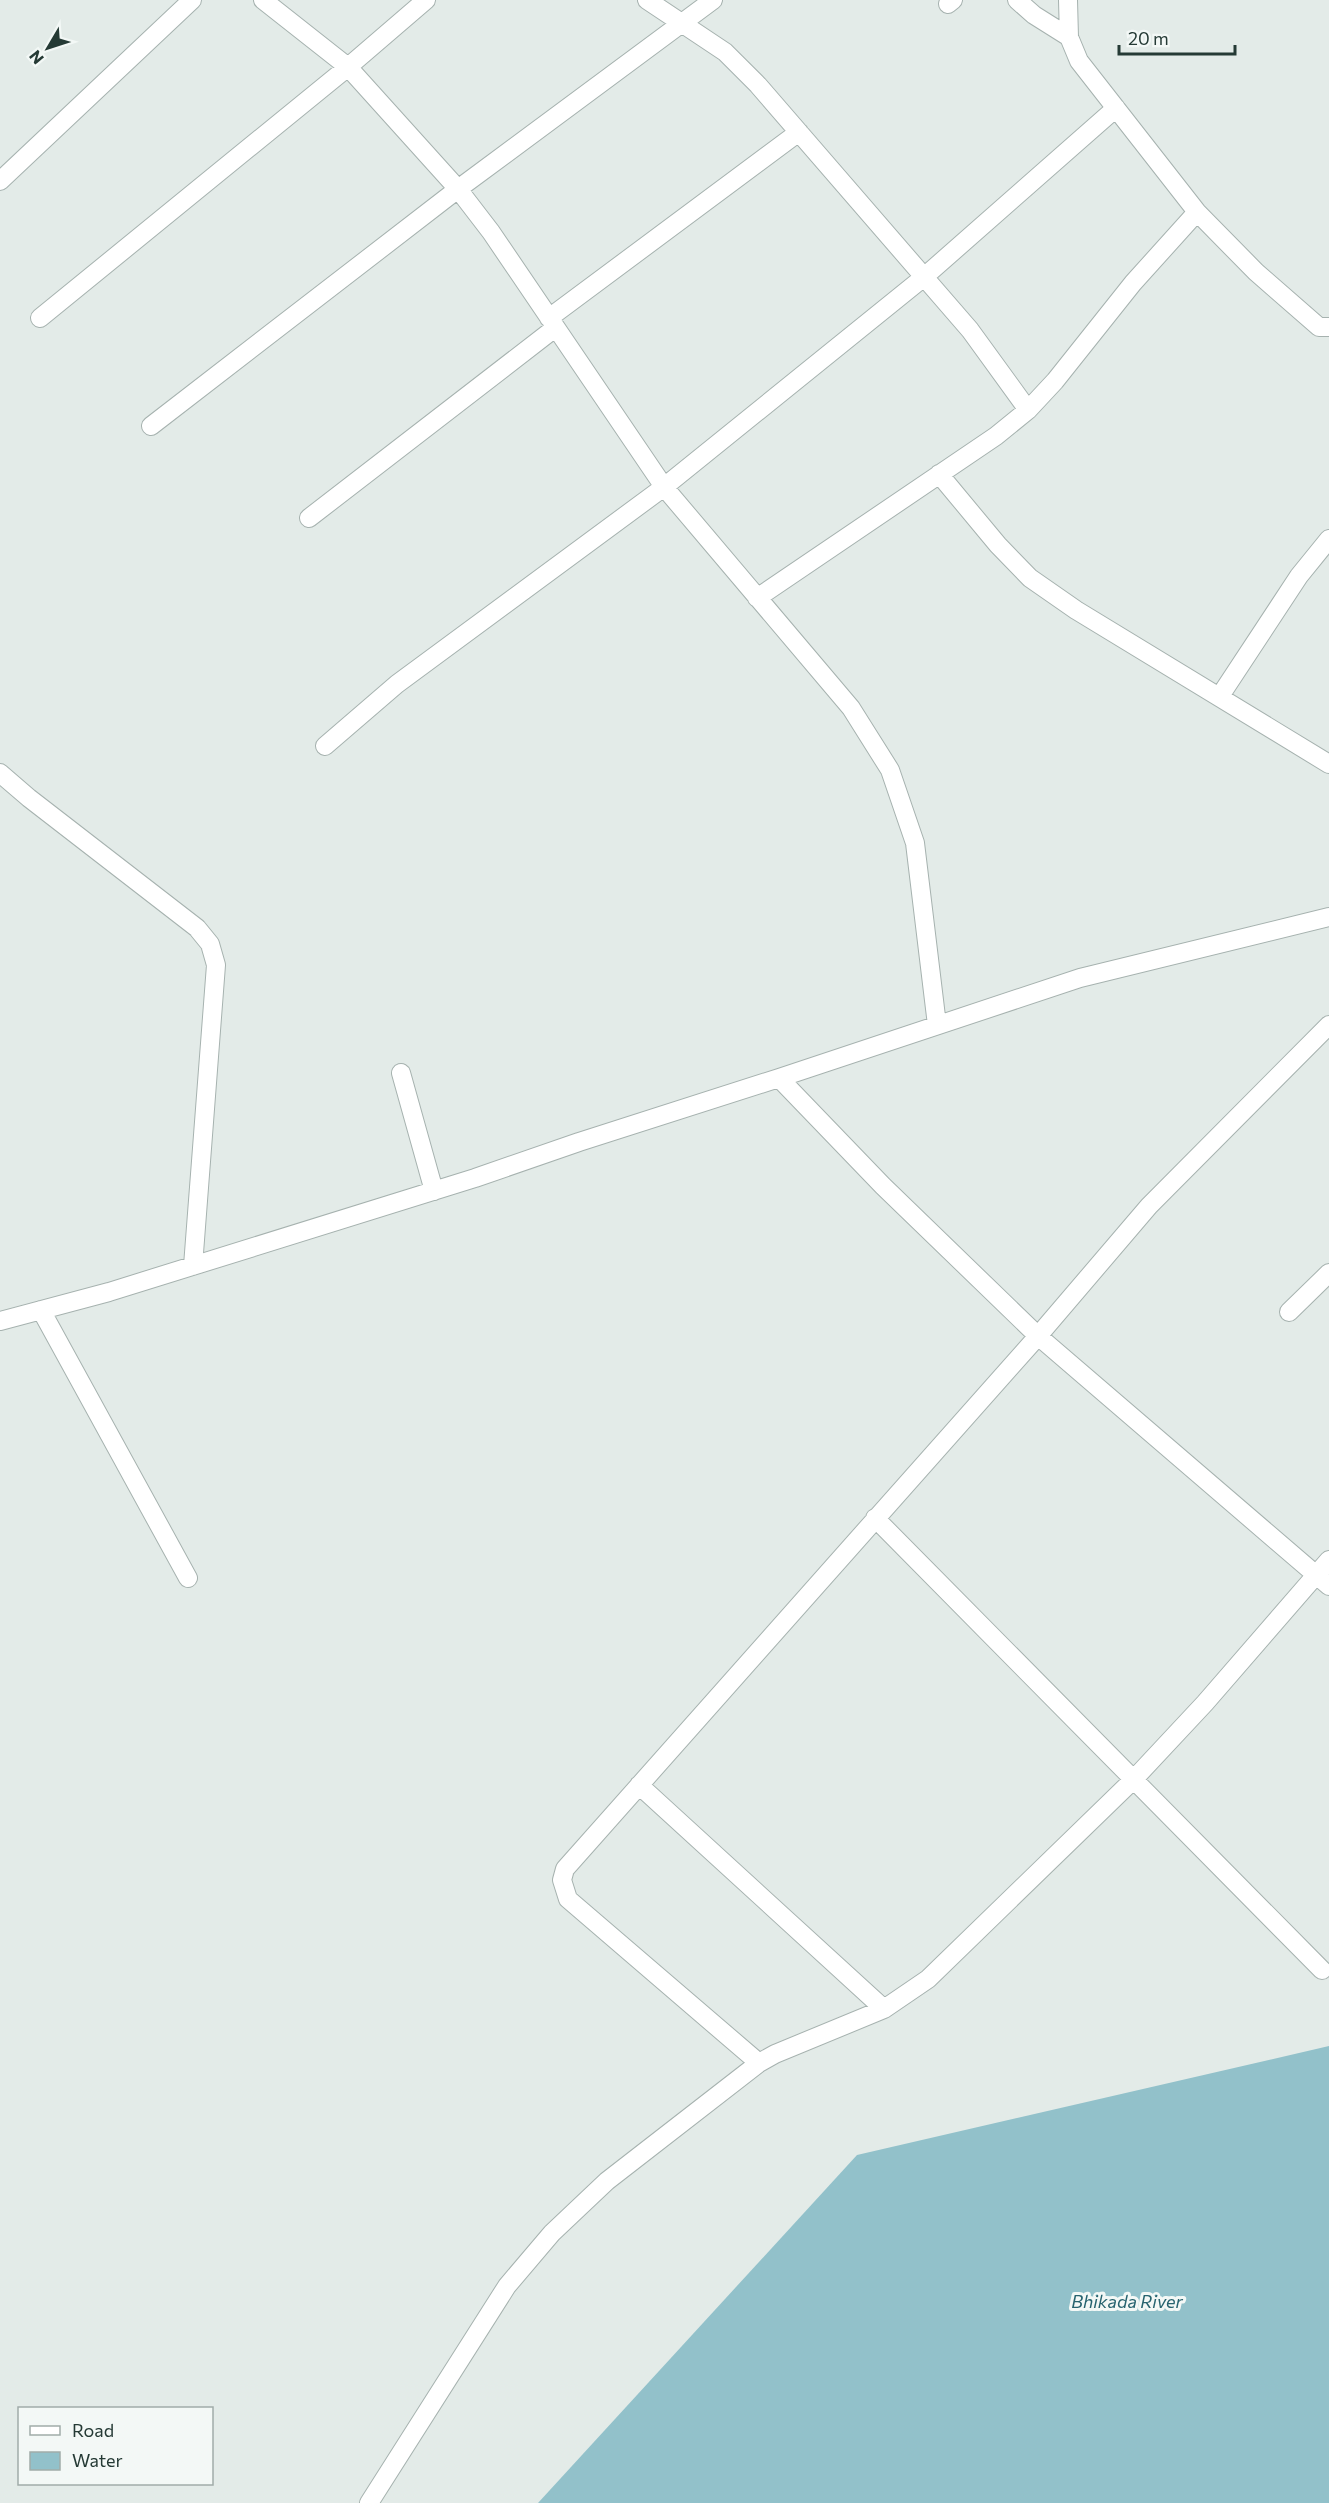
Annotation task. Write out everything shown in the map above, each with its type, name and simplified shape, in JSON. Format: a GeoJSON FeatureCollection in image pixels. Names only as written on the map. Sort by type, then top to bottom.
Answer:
{"type":"FeatureCollection","features":[{"type":"Feature","properties":{"kind":"street"},"geometry":{"type":"LineString","coordinates":[[0,181],[192,0]]}},
{"type":"Feature","properties":{"kind":"street"},"geometry":{"type":"LineString","coordinates":[[263,0],[348,67],[458,189],[491,232],[664,487],[851,708],[890,770],[915,843],[937,1025]]}},
{"type":"Feature","properties":{"kind":"street"},"geometry":{"type":"LineString","coordinates":[[40,318],[348,67],[426,0]]}},
{"type":"Feature","properties":{"kind":"street"},"geometry":{"type":"LineString","coordinates":[[647,0],[725,52],[758,85],[970,330],[1029,410]]}},
{"type":"Feature","properties":{"kind":"street"},"geometry":{"type":"LineString","coordinates":[[151,426],[458,189],[713,0]]}},
{"type":"Feature","properties":{"kind":"street"},"geometry":{"type":"LineString","coordinates":[[1017,0],[1034,15],[1069,38]]}},
{"type":"Feature","properties":{"kind":"street"},"geometry":{"type":"LineString","coordinates":[[1068,0],[1069,38],[1079,61],[1197,212],[1274,289],[1324,327]]}},
{"type":"Feature","properties":{"kind":"street"},"geometry":{"type":"LineString","coordinates":[[325,746],[397,684],[664,487],[924,277],[1116,108]]}},
{"type":"Feature","properties":{"kind":"street"},"geometry":{"type":"LineString","coordinates":[[309,518],[552,323],[799,132]]}},
{"type":"Feature","properties":{"kind":"street"},"geometry":{"type":"LineString","coordinates":[[757,598],[996,436],[1029,410],[1133,283],[1197,212]]}},
{"type":"Feature","properties":{"kind":"street"},"geometry":{"type":"LineString","coordinates":[[939,474],[998,545],[1030,578],[1076,610],[1329,764]]}},
{"type":"Feature","properties":{"kind":"street"},"geometry":{"type":"LineString","coordinates":[[1220,696],[1299,576],[1329,539]]}},
{"type":"Feature","properties":{"kind":"street"},"geometry":{"type":"LineString","coordinates":[[0,773],[196,928],[210,944],[216,965],[193,1266]]}},
{"type":"Feature","properties":{"kind":"street"},"geometry":{"type":"LineString","coordinates":[[0,1321],[193,1266],[475,1178],[1080,978],[1329,917]]}},
{"type":"Feature","properties":{"kind":"street"},"geometry":{"type":"LineString","coordinates":[[759,2063],[568,1899],[562,1880],[565,1869],[1038,1336],[1149,1206],[1240,1112],[1329,1026]]}},
{"type":"Feature","properties":{"kind":"street"},"geometry":{"type":"LineString","coordinates":[[401,1073],[434,1191]]}},
{"type":"Feature","properties":{"kind":"street"},"geometry":{"type":"LineString","coordinates":[[778,1078],[883,1186],[1038,1336],[1323,1581]]}},
{"type":"Feature","properties":{"kind":"street"},"geometry":{"type":"LineString","coordinates":[[1289,1312],[1329,1274]]}},
{"type":"Feature","properties":{"kind":"street"},"geometry":{"type":"LineString","coordinates":[[41,1310],[188,1578]]}},
{"type":"Feature","properties":{"kind":"street"},"geometry":{"type":"LineString","coordinates":[[875,1518],[1322,1970]]}},
{"type":"Feature","properties":{"kind":"street"},"geometry":{"type":"LineString","coordinates":[[369,2503],[507,2286],[552,2233],[607,2181],[759,2063],[775,2054],[884,2009],[928,1979],[1134,1779],[1323,1581],[1329,1560]]}},
{"type":"Feature","properties":{"kind":"street"},"geometry":{"type":"LineString","coordinates":[[639,1785],[884,2009]]}},
{"type":"Feature","properties":{"kind":"water","name":"Bhikada River"},"geometry":{"type":"Polygon","coordinates":[[[1329,2046],[1329,2503],[538,2503],[857,2155],[1329,2046]]]}}]}
